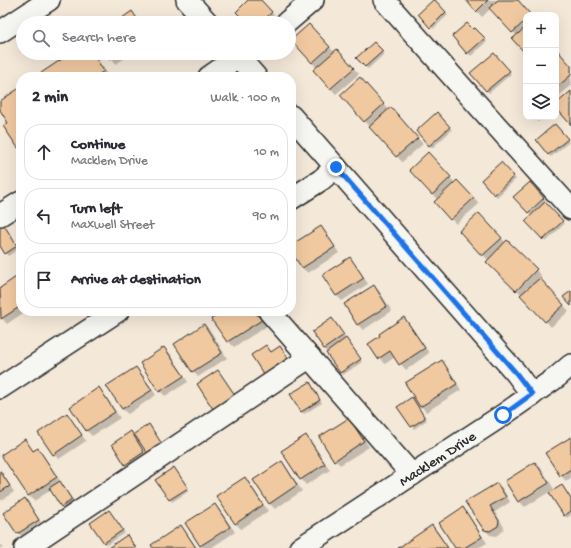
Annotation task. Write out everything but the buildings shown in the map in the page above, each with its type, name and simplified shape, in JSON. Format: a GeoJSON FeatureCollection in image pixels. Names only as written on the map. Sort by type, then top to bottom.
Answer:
{"type":"FeatureCollection","features":[{"type":"Feature","properties":{"kind":"street"},"geometry":{"type":"LineString","coordinates":[[18,16],[49,0]]}},
{"type":"Feature","properties":{"kind":"street"},"geometry":{"type":"LineString","coordinates":[[187,0],[202,16]]}},
{"type":"Feature","properties":{"kind":"street"},"geometry":{"type":"LineString","coordinates":[[294,16],[313,0]]}},
{"type":"Feature","properties":{"kind":"street"},"geometry":{"type":"LineString","coordinates":[[384,0],[571,209]]}},
{"type":"Feature","properties":{"kind":"street"},"geometry":{"type":"LineString","coordinates":[[4,23],[16,17]]}},
{"type":"Feature","properties":{"kind":"street"},"geometry":{"type":"LineString","coordinates":[[217,72],[236,60]]}},
{"type":"Feature","properties":{"kind":"street"},"geometry":{"type":"LineString","coordinates":[[245,60],[253,72]]}},
{"type":"Feature","properties":{"kind":"street"},"geometry":{"type":"LineString","coordinates":[[296,122],[516,373],[532,394]]}},
{"type":"Feature","properties":{"kind":"street"},"geometry":{"type":"LineString","coordinates":[[296,196],[321,180],[336,167]]}},
{"type":"Feature","properties":{"kind":"street"},"geometry":{"type":"LineString","coordinates":[[0,215],[16,205]]}},
{"type":"Feature","properties":{"kind":"street"},"geometry":{"type":"LineString","coordinates":[[0,388],[110,316]]}},
{"type":"Feature","properties":{"kind":"street"},"geometry":{"type":"LineString","coordinates":[[273,316],[412,475]]}},
{"type":"Feature","properties":{"kind":"street"},"geometry":{"type":"LineString","coordinates":[[25,548],[310,357]]}},
{"type":"Feature","properties":{"kind":"street","name":"Macklem Drive"},"geometry":{"type":"LineString","coordinates":[[300,548],[532,394],[557,377],[571,365]]}},
{"type":"Feature","properties":{"kind":"route"},"geometry":{"type":"LineString","coordinates":[[336,167],[516,373],[532,394],[503,415]]}}]}
